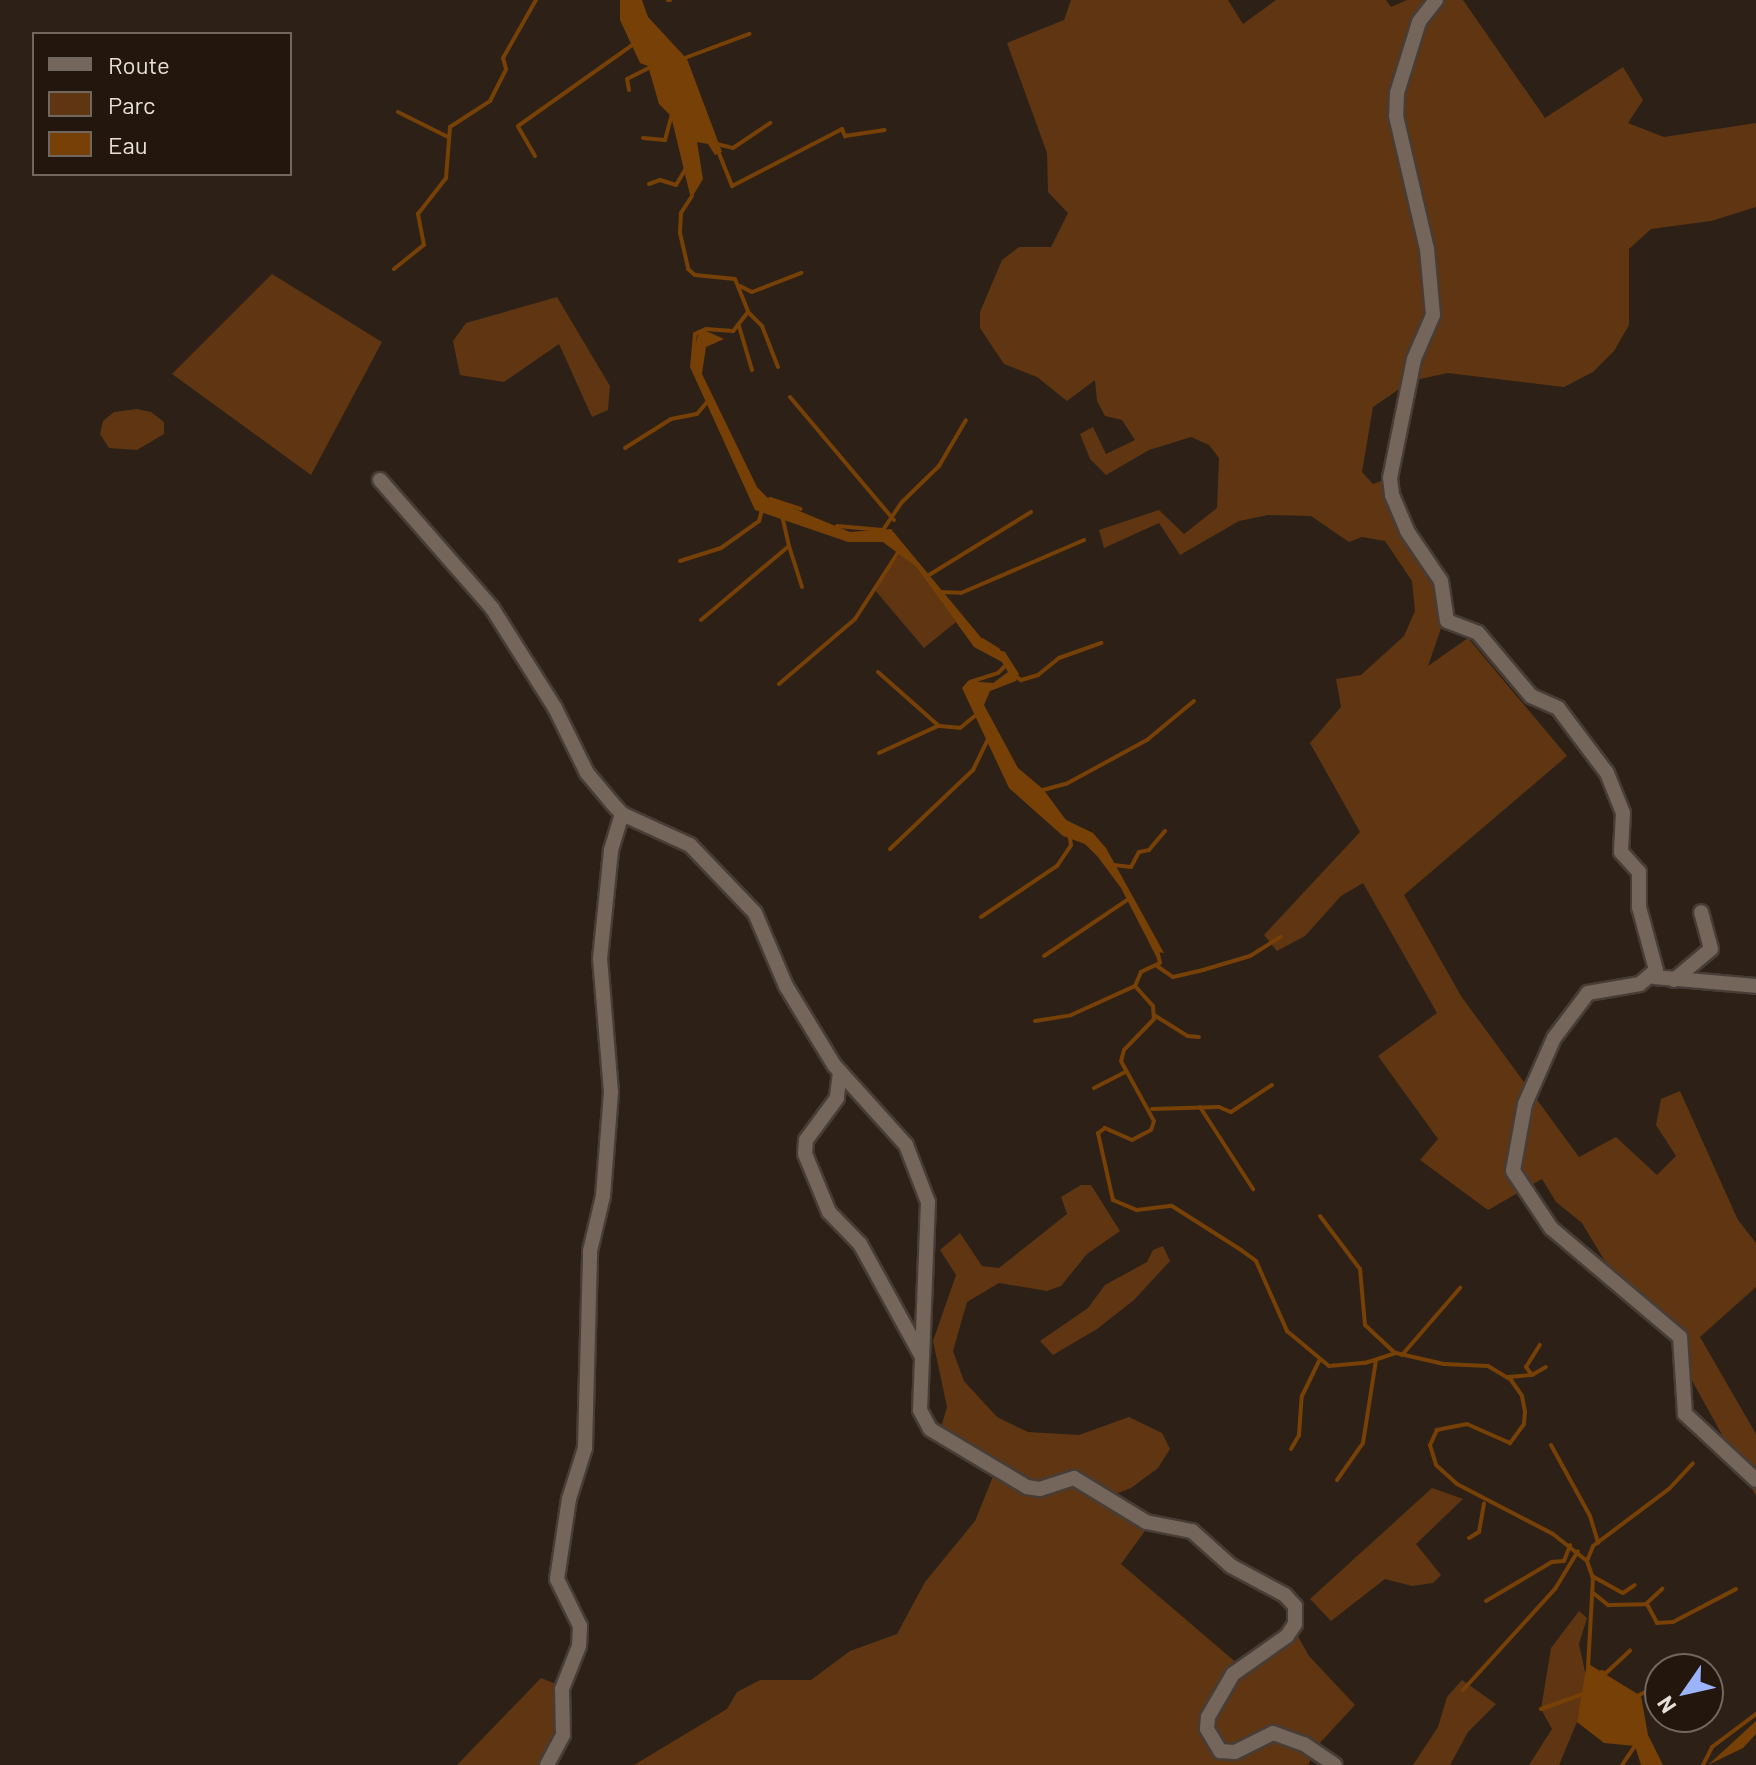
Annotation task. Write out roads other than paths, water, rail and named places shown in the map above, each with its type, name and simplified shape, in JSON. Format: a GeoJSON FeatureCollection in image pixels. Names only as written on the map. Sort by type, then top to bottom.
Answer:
{"type":"FeatureCollection","features":[{"type":"Feature","properties":{"kind":"street"},"geometry":{"type":"LineString","coordinates":[[1436,0],[1419,22],[1397,93],[1396,116],[1427,249],[1433,315],[1414,359],[1390,478],[1392,495],[1407,531],[1441,581],[1447,621],[1478,633],[1531,696],[1558,708],[1607,773],[1623,813],[1623,857],[1639,872],[1636,893],[1654,977]]}},
{"type":"Feature","properties":{"kind":"street"},"geometry":{"type":"LineString","coordinates":[[380,480],[492,608],[555,708],[587,773],[622,814],[690,845],[755,913],[786,986],[840,1072],[906,1145],[926,1194],[928,1282],[921,1355],[920,1410],[936,1435],[1027,1487],[1040,1489],[1074,1478],[1146,1522],[1192,1531],[1231,1566],[1293,1602],[1295,1624],[1287,1636],[1233,1674],[1208,1717],[1207,1729],[1220,1751],[1227,1753],[1273,1733],[1304,1744],[1335,1765]]}},
{"type":"Feature","properties":{"kind":"street"},"geometry":{"type":"LineString","coordinates":[[547,1765],[563,1735],[562,1689],[579,1646],[580,1626],[557,1579],[569,1499],[585,1448],[590,1251],[603,1196],[611,1092],[600,959],[611,850],[622,814]]}},
{"type":"Feature","properties":{"kind":"street"},"geometry":{"type":"LineString","coordinates":[[1674,980],[1708,954],[1701,912]]}},
{"type":"Feature","properties":{"kind":"street"},"geometry":{"type":"LineString","coordinates":[[1756,986],[1654,977],[1588,993],[1554,1038],[1525,1104],[1513,1171],[1551,1228],[1680,1337],[1685,1414],[1756,1480]]}},
{"type":"Feature","properties":{"kind":"street"},"geometry":{"type":"LineString","coordinates":[[840,1072],[837,1098],[806,1140],[805,1154],[829,1212],[860,1244],[921,1355]]}},
{"type":"Feature","properties":{"kind":"water"},"geometry":{"type":"Polygon","coordinates":[[[620,0],[642,0],[648,17],[687,59],[722,152],[715,155],[708,144],[697,142],[703,179],[691,199],[671,116],[659,104],[648,66],[640,63],[620,20],[620,0]]]}},
{"type":"Feature","properties":{"kind":"water"},"geometry":{"type":"Polygon","coordinates":[[[704,330],[724,339],[706,347],[702,374],[757,487],[768,498],[850,532],[891,529],[988,646],[1005,652],[1019,674],[1016,681],[990,691],[984,705],[1018,768],[1043,789],[1066,820],[1093,833],[1106,848],[1164,953],[1158,952],[1157,958],[1121,888],[1098,857],[1085,844],[1063,836],[1009,788],[962,688],[968,681],[993,683],[1008,672],[1002,662],[974,647],[916,567],[883,542],[848,542],[755,510],[690,367],[698,335],[704,330]]]}},
{"type":"Feature","properties":{"kind":"water"},"geometry":{"type":"Polygon","coordinates":[[[1587,1663],[1641,1696],[1644,1733],[1648,1733],[1663,1765],[1641,1765],[1635,1746],[1604,1743],[1577,1722],[1587,1663]]]}},
{"type":"Feature","properties":{"kind":"water"},"geometry":{"type":"Polygon","coordinates":[[[1756,1721],[1756,1734],[1743,1748],[1708,1765],[1756,1721]]]}},
{"type":"Feature","properties":{"kind":"waterway"},"geometry":{"type":"LineString","coordinates":[[394,269],[424,245],[418,214],[446,178],[450,127],[490,101],[506,69],[503,58],[536,0]]}},
{"type":"Feature","properties":{"kind":"waterway"},"geometry":{"type":"LineString","coordinates":[[682,59],[749,34]]}},
{"type":"Feature","properties":{"kind":"waterway"},"geometry":{"type":"LineString","coordinates":[[535,156],[518,126],[634,44]]}},
{"type":"Feature","properties":{"kind":"waterway"},"geometry":{"type":"LineString","coordinates":[[629,90],[627,79],[651,67]]}},
{"type":"Feature","properties":{"kind":"waterway"},"geometry":{"type":"LineString","coordinates":[[398,112],[448,137]]}},
{"type":"Feature","properties":{"kind":"waterway"},"geometry":{"type":"LineString","coordinates":[[643,138],[665,140],[672,113]]}},
{"type":"Feature","properties":{"kind":"waterway"},"geometry":{"type":"LineString","coordinates":[[717,144],[733,148],[770,123]]}},
{"type":"Feature","properties":{"kind":"waterway"},"geometry":{"type":"LineString","coordinates":[[718,151],[732,186],[842,129],[845,136],[885,130]]}},
{"type":"Feature","properties":{"kind":"waterway"},"geometry":{"type":"LineString","coordinates":[[649,184],[660,180],[676,185],[687,167]]}},
{"type":"Feature","properties":{"kind":"waterway"},"geometry":{"type":"LineString","coordinates":[[692,196],[681,213],[680,233],[688,269],[695,275],[735,279],[748,312],[733,331],[706,329],[695,334],[692,366]]}},
{"type":"Feature","properties":{"kind":"waterway"},"geometry":{"type":"LineString","coordinates":[[740,286],[752,292],[801,273]]}},
{"type":"Feature","properties":{"kind":"waterway"},"geometry":{"type":"LineString","coordinates":[[748,312],[762,326],[778,367]]}},
{"type":"Feature","properties":{"kind":"waterway"},"geometry":{"type":"LineString","coordinates":[[739,326],[752,370]]}},
{"type":"Feature","properties":{"kind":"waterway"},"geometry":{"type":"LineString","coordinates":[[790,397],[894,520]]}},
{"type":"Feature","properties":{"kind":"waterway"},"geometry":{"type":"LineString","coordinates":[[625,448],[671,419],[697,414],[708,401]]}},
{"type":"Feature","properties":{"kind":"waterway"},"geometry":{"type":"LineString","coordinates":[[883,530],[902,502],[939,466],[966,420]]}},
{"type":"Feature","properties":{"kind":"waterway"},"geometry":{"type":"LineString","coordinates":[[770,499],[800,509]]}},
{"type":"Feature","properties":{"kind":"waterway"},"geometry":{"type":"LineString","coordinates":[[680,561],[721,548],[759,521],[762,510]]}},
{"type":"Feature","properties":{"kind":"waterway"},"geometry":{"type":"LineString","coordinates":[[929,575],[1031,512]]}},
{"type":"Feature","properties":{"kind":"waterway"},"geometry":{"type":"LineString","coordinates":[[701,620],[789,546],[782,516]]}},
{"type":"Feature","properties":{"kind":"waterway"},"geometry":{"type":"LineString","coordinates":[[837,526],[883,530]]}},
{"type":"Feature","properties":{"kind":"waterway"},"geometry":{"type":"LineString","coordinates":[[938,592],[961,593],[1084,540]]}},
{"type":"Feature","properties":{"kind":"waterway"},"geometry":{"type":"LineString","coordinates":[[789,546],[802,587]]}},
{"type":"Feature","properties":{"kind":"waterway"},"geometry":{"type":"LineString","coordinates":[[779,684],[855,619],[899,551]]}},
{"type":"Feature","properties":{"kind":"waterway"},"geometry":{"type":"LineString","coordinates":[[982,640],[998,650]]}},
{"type":"Feature","properties":{"kind":"waterway"},"geometry":{"type":"LineString","coordinates":[[1014,675],[1021,680],[1038,675],[1059,658],[1101,643]]}},
{"type":"Feature","properties":{"kind":"waterway"},"geometry":{"type":"LineString","coordinates":[[970,682],[998,673],[1007,664]]}},
{"type":"Feature","properties":{"kind":"waterway"},"geometry":{"type":"LineString","coordinates":[[878,672],[939,726],[960,728],[975,716]]}},
{"type":"Feature","properties":{"kind":"waterway"},"geometry":{"type":"LineString","coordinates":[[1039,791],[1066,784],[1147,740],[1194,701]]}},
{"type":"Feature","properties":{"kind":"waterway"},"geometry":{"type":"LineString","coordinates":[[879,753],[938,726]]}},
{"type":"Feature","properties":{"kind":"waterway"},"geometry":{"type":"LineString","coordinates":[[890,849],[973,770],[988,739]]}},
{"type":"Feature","properties":{"kind":"waterway"},"geometry":{"type":"LineString","coordinates":[[1114,865],[1131,867],[1139,852],[1149,850],[1165,831]]}},
{"type":"Feature","properties":{"kind":"waterway"},"geometry":{"type":"LineString","coordinates":[[981,917],[1057,866],[1071,845],[1069,833]]}},
{"type":"Feature","properties":{"kind":"waterway"},"geometry":{"type":"LineString","coordinates":[[1044,956],[1127,900]]}},
{"type":"Feature","properties":{"kind":"waterway"},"geometry":{"type":"LineString","coordinates":[[1157,966],[1173,977],[1203,970],[1250,956],[1280,937]]}},
{"type":"Feature","properties":{"kind":"waterway"},"geometry":{"type":"LineString","coordinates":[[1157,950],[1160,963],[1141,972],[1135,986],[1153,1006],[1154,1019],[1124,1050],[1121,1061],[1154,1121],[1151,1130],[1132,1140],[1105,1128],[1098,1133],[1113,1200],[1137,1210],[1172,1206],[1256,1261],[1287,1331],[1329,1366],[1365,1363],[1396,1353],[1444,1364],[1488,1366],[1511,1380],[1522,1396],[1525,1412],[1524,1424],[1510,1443],[1467,1424],[1437,1430],[1430,1445],[1436,1465],[1457,1484],[1553,1534],[1587,1561],[1593,1578],[1588,1667]]}},
{"type":"Feature","properties":{"kind":"waterway"},"geometry":{"type":"LineString","coordinates":[[1035,1021],[1071,1015],[1135,986]]}},
{"type":"Feature","properties":{"kind":"waterway"},"geometry":{"type":"LineString","coordinates":[[1154,1015],[1187,1036],[1199,1037]]}},
{"type":"Feature","properties":{"kind":"waterway"},"geometry":{"type":"LineString","coordinates":[[1094,1088],[1124,1073]]}},
{"type":"Feature","properties":{"kind":"waterway"},"geometry":{"type":"LineString","coordinates":[[1152,1109],[1219,1107],[1231,1112],[1272,1085]]}},
{"type":"Feature","properties":{"kind":"waterway"},"geometry":{"type":"LineString","coordinates":[[1200,1107],[1253,1189]]}},
{"type":"Feature","properties":{"kind":"waterway"},"geometry":{"type":"LineString","coordinates":[[1320,1216],[1360,1269],[1365,1325],[1395,1353]]}},
{"type":"Feature","properties":{"kind":"waterway"},"geometry":{"type":"LineString","coordinates":[[1402,1355],[1460,1288]]}},
{"type":"Feature","properties":{"kind":"waterway"},"geometry":{"type":"LineString","coordinates":[[1532,1375],[1526,1367],[1540,1345]]}},
{"type":"Feature","properties":{"kind":"waterway"},"geometry":{"type":"LineString","coordinates":[[1337,1480],[1363,1443],[1376,1360]]}},
{"type":"Feature","properties":{"kind":"waterway"},"geometry":{"type":"LineString","coordinates":[[1291,1449],[1299,1435],[1302,1396],[1319,1361]]}},
{"type":"Feature","properties":{"kind":"waterway"},"geometry":{"type":"LineString","coordinates":[[1508,1377],[1532,1375],[1546,1367]]}},
{"type":"Feature","properties":{"kind":"waterway"},"geometry":{"type":"LineString","coordinates":[[1551,1445],[1590,1516],[1598,1543]]}},
{"type":"Feature","properties":{"kind":"waterway"},"geometry":{"type":"LineString","coordinates":[[1587,1561],[1593,1546],[1669,1489],[1693,1463]]}},
{"type":"Feature","properties":{"kind":"waterway"},"geometry":{"type":"LineString","coordinates":[[1469,1538],[1479,1532],[1484,1503]]}},
{"type":"Feature","properties":{"kind":"waterway"},"geometry":{"type":"LineString","coordinates":[[1486,1601],[1552,1562],[1564,1561],[1570,1545]]}},
{"type":"Feature","properties":{"kind":"waterway"},"geometry":{"type":"LineString","coordinates":[[1463,1690],[1555,1589],[1578,1551]]}},
{"type":"Feature","properties":{"kind":"waterway"},"geometry":{"type":"LineString","coordinates":[[1592,1576],[1623,1593],[1635,1585]]}},
{"type":"Feature","properties":{"kind":"waterway"},"geometry":{"type":"LineString","coordinates":[[1647,1603],[1662,1589]]}},
{"type":"Feature","properties":{"kind":"waterway"},"geometry":{"type":"LineString","coordinates":[[1592,1592],[1608,1605],[1647,1604],[1657,1623],[1673,1622],[1736,1589]]}},
{"type":"Feature","properties":{"kind":"waterway"},"geometry":{"type":"LineString","coordinates":[[1601,1672],[1606,1673],[1630,1651]]}},
{"type":"Feature","properties":{"kind":"waterway"},"geometry":{"type":"LineString","coordinates":[[1637,1696],[1644,1693]]}},
{"type":"Feature","properties":{"kind":"waterway"},"geometry":{"type":"LineString","coordinates":[[1541,1709],[1583,1694]]}},
{"type":"Feature","properties":{"kind":"waterway"},"geometry":{"type":"LineString","coordinates":[[1703,1765],[1712,1747],[1756,1714]]}},
{"type":"Feature","properties":{"kind":"waterway"},"geometry":{"type":"LineString","coordinates":[[1622,1765],[1636,1744]]}}]}
